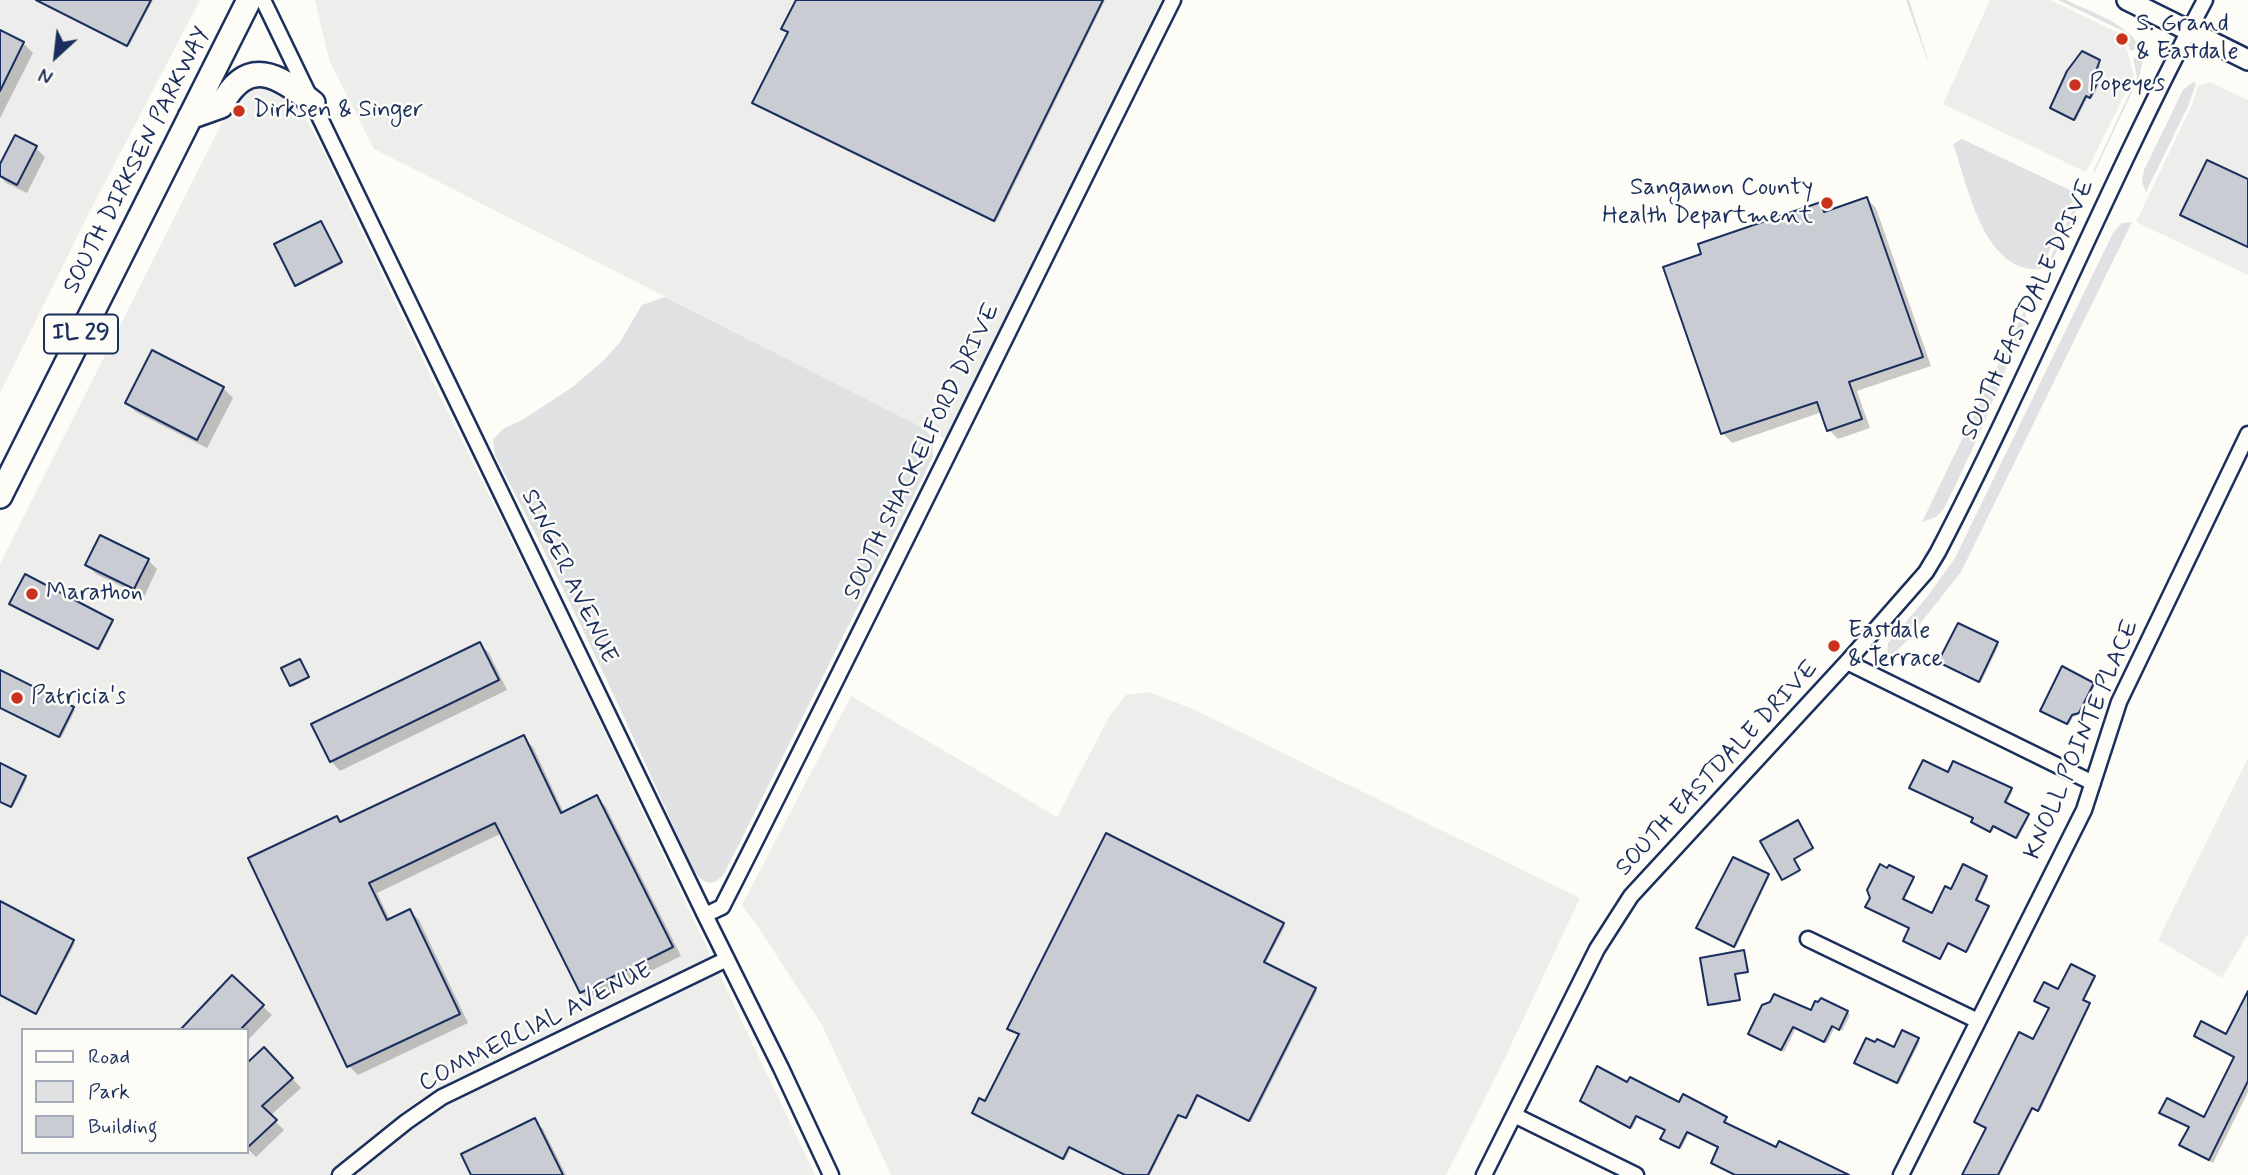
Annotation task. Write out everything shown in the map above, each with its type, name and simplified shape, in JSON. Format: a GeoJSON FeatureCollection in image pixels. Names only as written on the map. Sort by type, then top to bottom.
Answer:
{"type":"FeatureCollection","features":[{"type":"Feature","properties":{"kind":"main road","name":"SOUTH DIRKSEN PARKWAY"},"geometry":{"type":"LineString","coordinates":[[0,496],[249,0]]}},
{"type":"Feature","properties":{"kind":"main road"},"geometry":{"type":"LineString","coordinates":[[2127,0],[2248,60]]}},
{"type":"Feature","properties":{"kind":"main road"},"geometry":{"type":"LineString","coordinates":[[190,117],[221,106],[230,88],[257,74],[270,74],[282,79],[313,103]]}},
{"type":"Feature","properties":{"kind":"street","name":"SINGER AVENUE"},"geometry":{"type":"LineString","coordinates":[[263,0],[831,1175]]}},
{"type":"Feature","properties":{"kind":"street","name":"SOUTH SHACKELFORD DRIVE"},"geometry":{"type":"LineString","coordinates":[[705,915],[722,907],[807,741],[1173,0]]}},
{"type":"Feature","properties":{"kind":"street","name":"SOUTH EASTDALE DRIVE"},"geometry":{"type":"LineString","coordinates":[[1484,1175],[1597,950],[1631,896],[1847,662],[1926,572],[2059,303],[2108,194],[2205,0]]}},
{"type":"Feature","properties":{"kind":"street","name":"KNOLL POINTE PLACE"},"geometry":{"type":"LineString","coordinates":[[1901,1175],[2084,810],[2125,689],[2248,434]]}},
{"type":"Feature","properties":{"kind":"street"},"geometry":{"type":"LineString","coordinates":[[1847,662],[2093,783]]}},
{"type":"Feature","properties":{"kind":"street"},"geometry":{"type":"LineString","coordinates":[[1808,939],[1978,1021]]}},
{"type":"Feature","properties":{"kind":"street","name":"COMMERCIAL AVENUE"},"geometry":{"type":"LineString","coordinates":[[340,1175],[442,1097],[727,960]]}},
{"type":"Feature","properties":{"kind":"street"},"geometry":{"type":"LineString","coordinates":[[1514,1115],[1636,1175]]}},
{"type":"Feature","properties":{"kind":"shaded area"},"geometry":{"type":"Polygon","coordinates":[[[0,0],[200,0],[89,213],[0,393],[0,0]]]}},
{"type":"Feature","properties":{"kind":"shaded area"},"geometry":{"type":"Polygon","coordinates":[[[315,0],[1162,0],[946,439],[374,149],[329,60],[315,0]]]}},
{"type":"Feature","properties":{"kind":"shaded area"},"geometry":{"type":"Polygon","coordinates":[[[1990,0],[2050,0],[2123,35],[2134,76],[2086,172],[1943,104],[1990,0]]]}},
{"type":"Feature","properties":{"kind":"shaded area"},"geometry":{"type":"Polygon","coordinates":[[[2210,82],[2248,100],[2248,275],[2136,222],[2192,105],[2198,86],[2210,82]]]}},
{"type":"Feature","properties":{"kind":"shaded area"},"geometry":{"type":"Polygon","coordinates":[[[264,83],[289,97],[322,148],[440,396],[561,640],[815,1175],[0,1175],[0,564],[230,107],[245,89],[264,83]]]}},
{"type":"Feature","properties":{"kind":"shaded area"},"geometry":{"type":"Polygon","coordinates":[[[1149,692],[1193,709],[1580,898],[1503,1062],[1446,1175],[891,1175],[822,1025],[742,905],[851,696],[1057,817],[1110,715],[1126,695],[1149,692]]]}},
{"type":"Feature","properties":{"kind":"shaded area"},"geometry":{"type":"Polygon","coordinates":[[[2248,758],[2248,934],[2222,978],[2158,940],[2248,758]]]}},
{"type":"Feature","properties":{"kind":"green space"},"geometry":{"type":"Polygon","coordinates":[[[1906,0],[1909,0],[1928,60],[1927,59],[1906,0]]]}},
{"type":"Feature","properties":{"kind":"green space"},"geometry":{"type":"Polygon","coordinates":[[[2058,0],[2066,0],[2118,25],[2135,39],[2140,48],[2130,51],[2125,32],[2058,0]]]}},
{"type":"Feature","properties":{"kind":"green space"},"geometry":{"type":"Polygon","coordinates":[[[2133,58],[2143,60],[2139,77],[2093,172],[2137,77],[2133,58]]]}},
{"type":"Feature","properties":{"kind":"green space"},"geometry":{"type":"Polygon","coordinates":[[[2193,82],[2196,83],[2189,104],[2146,192],[2142,182],[2144,170],[2183,90],[2193,82]]]}},
{"type":"Feature","properties":{"kind":"green space"},"geometry":{"type":"Polygon","coordinates":[[[1962,139],[2076,193],[2041,269],[2021,267],[2005,257],[1981,224],[1953,144],[1962,139]]]}},
{"type":"Feature","properties":{"kind":"green space"},"geometry":{"type":"Polygon","coordinates":[[[2079,197],[2081,201],[2050,265],[2046,267],[2079,197]]]}},
{"type":"Feature","properties":{"kind":"green space"},"geometry":{"type":"Polygon","coordinates":[[[2132,222],[1961,572],[1887,661],[1888,643],[1927,597],[1955,558],[2113,233],[2122,223],[2132,222]]]}},
{"type":"Feature","properties":{"kind":"green space"},"geometry":{"type":"Polygon","coordinates":[[[665,297],[918,425],[930,435],[933,446],[933,457],[724,874],[709,883],[700,878],[690,863],[596,658],[495,456],[493,440],[503,429],[524,419],[574,386],[620,342],[642,305],[665,297]]]}},
{"type":"Feature","properties":{"kind":"green space"},"geometry":{"type":"Polygon","coordinates":[[[2025,309],[2026,319],[1979,435],[1954,488],[1943,510],[1936,517],[1922,522],[2025,309]]]}},
{"type":"Feature","properties":{"kind":"building"},"geometry":{"type":"Polygon","coordinates":[[[36,0],[151,0],[127,46],[36,0]]]}},
{"type":"Feature","properties":{"kind":"building"},"geometry":{"type":"Polygon","coordinates":[[[796,0],[1103,0],[994,221],[752,103],[788,32],[781,29],[796,0]]]}},
{"type":"Feature","properties":{"kind":"building"},"geometry":{"type":"Polygon","coordinates":[[[0,30],[24,42],[0,91],[0,30]]]}},
{"type":"Feature","properties":{"kind":"building"},"geometry":{"type":"Polygon","coordinates":[[[2082,51],[2100,60],[2093,79],[2098,81],[2090,98],[2086,96],[2074,120],[2050,108],[2067,71],[2082,51]]]}},
{"type":"Feature","properties":{"kind":"building"},"geometry":{"type":"Polygon","coordinates":[[[15,135],[37,146],[17,185],[0,176],[0,164],[15,135]]]}},
{"type":"Feature","properties":{"kind":"building"},"geometry":{"type":"Polygon","coordinates":[[[2207,160],[2248,179],[2248,247],[2180,215],[2207,160]]]}},
{"type":"Feature","properties":{"kind":"building"},"geometry":{"type":"Polygon","coordinates":[[[1867,197],[1923,357],[1849,382],[1862,419],[1827,431],[1817,402],[1721,434],[1663,267],[1701,254],[1698,244],[1821,202],[1824,212],[1867,197]]]}},
{"type":"Feature","properties":{"kind":"building"},"geometry":{"type":"Polygon","coordinates":[[[321,221],[342,262],[295,286],[274,244],[321,221]]]}},
{"type":"Feature","properties":{"kind":"building"},"geometry":{"type":"Polygon","coordinates":[[[152,350],[224,387],[197,440],[125,403],[152,350]]]}},
{"type":"Feature","properties":{"kind":"building"},"geometry":{"type":"Polygon","coordinates":[[[100,535],[149,559],[134,589],[85,565],[100,535]]]}},
{"type":"Feature","properties":{"kind":"building"},"geometry":{"type":"Polygon","coordinates":[[[25,574],[113,620],[98,649],[9,604],[25,574]]]}},
{"type":"Feature","properties":{"kind":"building"},"geometry":{"type":"Polygon","coordinates":[[[1958,623],[1998,642],[1979,682],[1938,662],[1958,623]]]}},
{"type":"Feature","properties":{"kind":"building"},"geometry":{"type":"Polygon","coordinates":[[[480,642],[499,680],[330,762],[311,724],[480,642]]]}},
{"type":"Feature","properties":{"kind":"building"},"geometry":{"type":"Polygon","coordinates":[[[300,659],[309,677],[290,686],[281,668],[300,659]]]}},
{"type":"Feature","properties":{"kind":"building"},"geometry":{"type":"Polygon","coordinates":[[[2062,666],[2094,683],[2079,713],[2072,715],[2067,724],[2040,711],[2062,666]]]}},
{"type":"Feature","properties":{"kind":"building"},"geometry":{"type":"Polygon","coordinates":[[[0,670],[74,707],[59,737],[0,708],[0,670]]]}},
{"type":"Feature","properties":{"kind":"building"},"geometry":{"type":"Polygon","coordinates":[[[524,735],[561,813],[597,795],[673,947],[580,993],[495,823],[369,883],[387,920],[410,909],[460,1014],[347,1067],[248,858],[337,816],[340,822],[524,735]]]}},
{"type":"Feature","properties":{"kind":"building"},"geometry":{"type":"Polygon","coordinates":[[[1923,760],[1948,772],[1953,761],[2012,788],[2005,802],[2029,814],[2016,838],[1993,826],[1990,832],[1971,822],[1973,818],[1909,788],[1923,760]]]}},
{"type":"Feature","properties":{"kind":"building"},"geometry":{"type":"Polygon","coordinates":[[[0,763],[26,776],[11,807],[0,802],[0,763]]]}},
{"type":"Feature","properties":{"kind":"building"},"geometry":{"type":"Polygon","coordinates":[[[1798,820],[1813,848],[1794,859],[1800,870],[1782,880],[1760,841],[1798,820]]]}},
{"type":"Feature","properties":{"kind":"building"},"geometry":{"type":"Polygon","coordinates":[[[1106,833],[1284,923],[1264,962],[1316,988],[1249,1121],[1197,1095],[1186,1118],[1178,1115],[1148,1175],[1125,1175],[1069,1147],[1063,1159],[972,1113],[979,1098],[985,1101],[1019,1034],[1007,1029],[1106,833]]]}},
{"type":"Feature","properties":{"kind":"building"},"geometry":{"type":"Polygon","coordinates":[[[1733,857],[1769,874],[1734,947],[1696,928],[1733,857]]]}},
{"type":"Feature","properties":{"kind":"building"},"geometry":{"type":"Polygon","coordinates":[[[1880,864],[1887,868],[1889,865],[1914,877],[1903,899],[1932,913],[1945,886],[1951,889],[1963,864],[1987,876],[1976,900],[1989,906],[1966,952],[1948,943],[1940,959],[1903,941],[1909,928],[1865,907],[1870,898],[1867,890],[1880,864]]]}},
{"type":"Feature","properties":{"kind":"building"},"geometry":{"type":"Polygon","coordinates":[[[0,901],[74,940],[36,1014],[0,995],[0,901]]]}},
{"type":"Feature","properties":{"kind":"building"},"geometry":{"type":"Polygon","coordinates":[[[1744,950],[1748,972],[1735,974],[1740,1000],[1708,1005],[1700,958],[1744,950]]]}},
{"type":"Feature","properties":{"kind":"building"},"geometry":{"type":"Polygon","coordinates":[[[2071,964],[2095,976],[2083,1000],[2090,1003],[2038,1111],[2032,1108],[1998,1175],[1962,1175],[1986,1128],[1974,1122],[2019,1032],[2033,1039],[2049,1008],[2034,1001],[2044,982],[2058,989],[2071,964]]]}},
{"type":"Feature","properties":{"kind":"building"},"geometry":{"type":"Polygon","coordinates":[[[232,975],[264,1005],[242,1028],[182,1028],[232,975]]]}},
{"type":"Feature","properties":{"kind":"building"},"geometry":{"type":"Polygon","coordinates":[[[2248,991],[2248,1081],[2209,1160],[2179,1145],[2189,1127],[2159,1113],[2167,1098],[2204,1117],[2234,1057],[2194,1036],[2201,1021],[2226,1034],[2248,991]]]}},
{"type":"Feature","properties":{"kind":"building"},"geometry":{"type":"Polygon","coordinates":[[[1774,994],[1811,1010],[1815,1001],[1818,1002],[1821,998],[1848,1011],[1839,1030],[1832,1026],[1824,1042],[1793,1027],[1781,1050],[1748,1034],[1762,1005],[1770,1002],[1774,994]]]}},
{"type":"Feature","properties":{"kind":"building"},"geometry":{"type":"Polygon","coordinates":[[[1902,1030],[1919,1038],[1897,1083],[1854,1063],[1866,1038],[1875,1042],[1877,1039],[1894,1047],[1902,1030]]]}},
{"type":"Feature","properties":{"kind":"building"},"geometry":{"type":"Polygon","coordinates":[[[264,1047],[293,1078],[262,1106],[277,1120],[248,1147],[248,1062],[264,1047]]]}},
{"type":"Feature","properties":{"kind":"building"},"geometry":{"type":"Polygon","coordinates":[[[1597,1066],[1627,1082],[1630,1077],[1679,1102],[1683,1094],[1727,1117],[1724,1122],[1776,1147],[1779,1141],[1849,1175],[1735,1175],[1711,1163],[1718,1147],[1687,1132],[1679,1148],[1660,1139],[1665,1130],[1636,1116],[1630,1128],[1580,1101],[1597,1066]]]}},
{"type":"Feature","properties":{"kind":"building"},"geometry":{"type":"Polygon","coordinates":[[[535,1118],[563,1175],[471,1175],[461,1154],[535,1118]]]}},
{"type":"Feature","properties":{"kind":"place","name":"S. Grand & Eastdale"},"geometry":{"type":"Point","coordinates":[2122,39]}},
{"type":"Feature","properties":{"kind":"place","name":"Popeyes"},"geometry":{"type":"Point","coordinates":[2075,85]}},
{"type":"Feature","properties":{"kind":"place","name":"Dirksen & Singer"},"geometry":{"type":"Point","coordinates":[239,111]}},
{"type":"Feature","properties":{"kind":"place","name":"Sangamon County Health Department"},"geometry":{"type":"Point","coordinates":[1827,203]}},
{"type":"Feature","properties":{"kind":"place","name":"Marathon"},"geometry":{"type":"Point","coordinates":[32,594]}},
{"type":"Feature","properties":{"kind":"place","name":"Eastdale & Terrace"},"geometry":{"type":"Point","coordinates":[1834,646]}},
{"type":"Feature","properties":{"kind":"place","name":"Patricia's"},"geometry":{"type":"Point","coordinates":[17,698]}}]}
